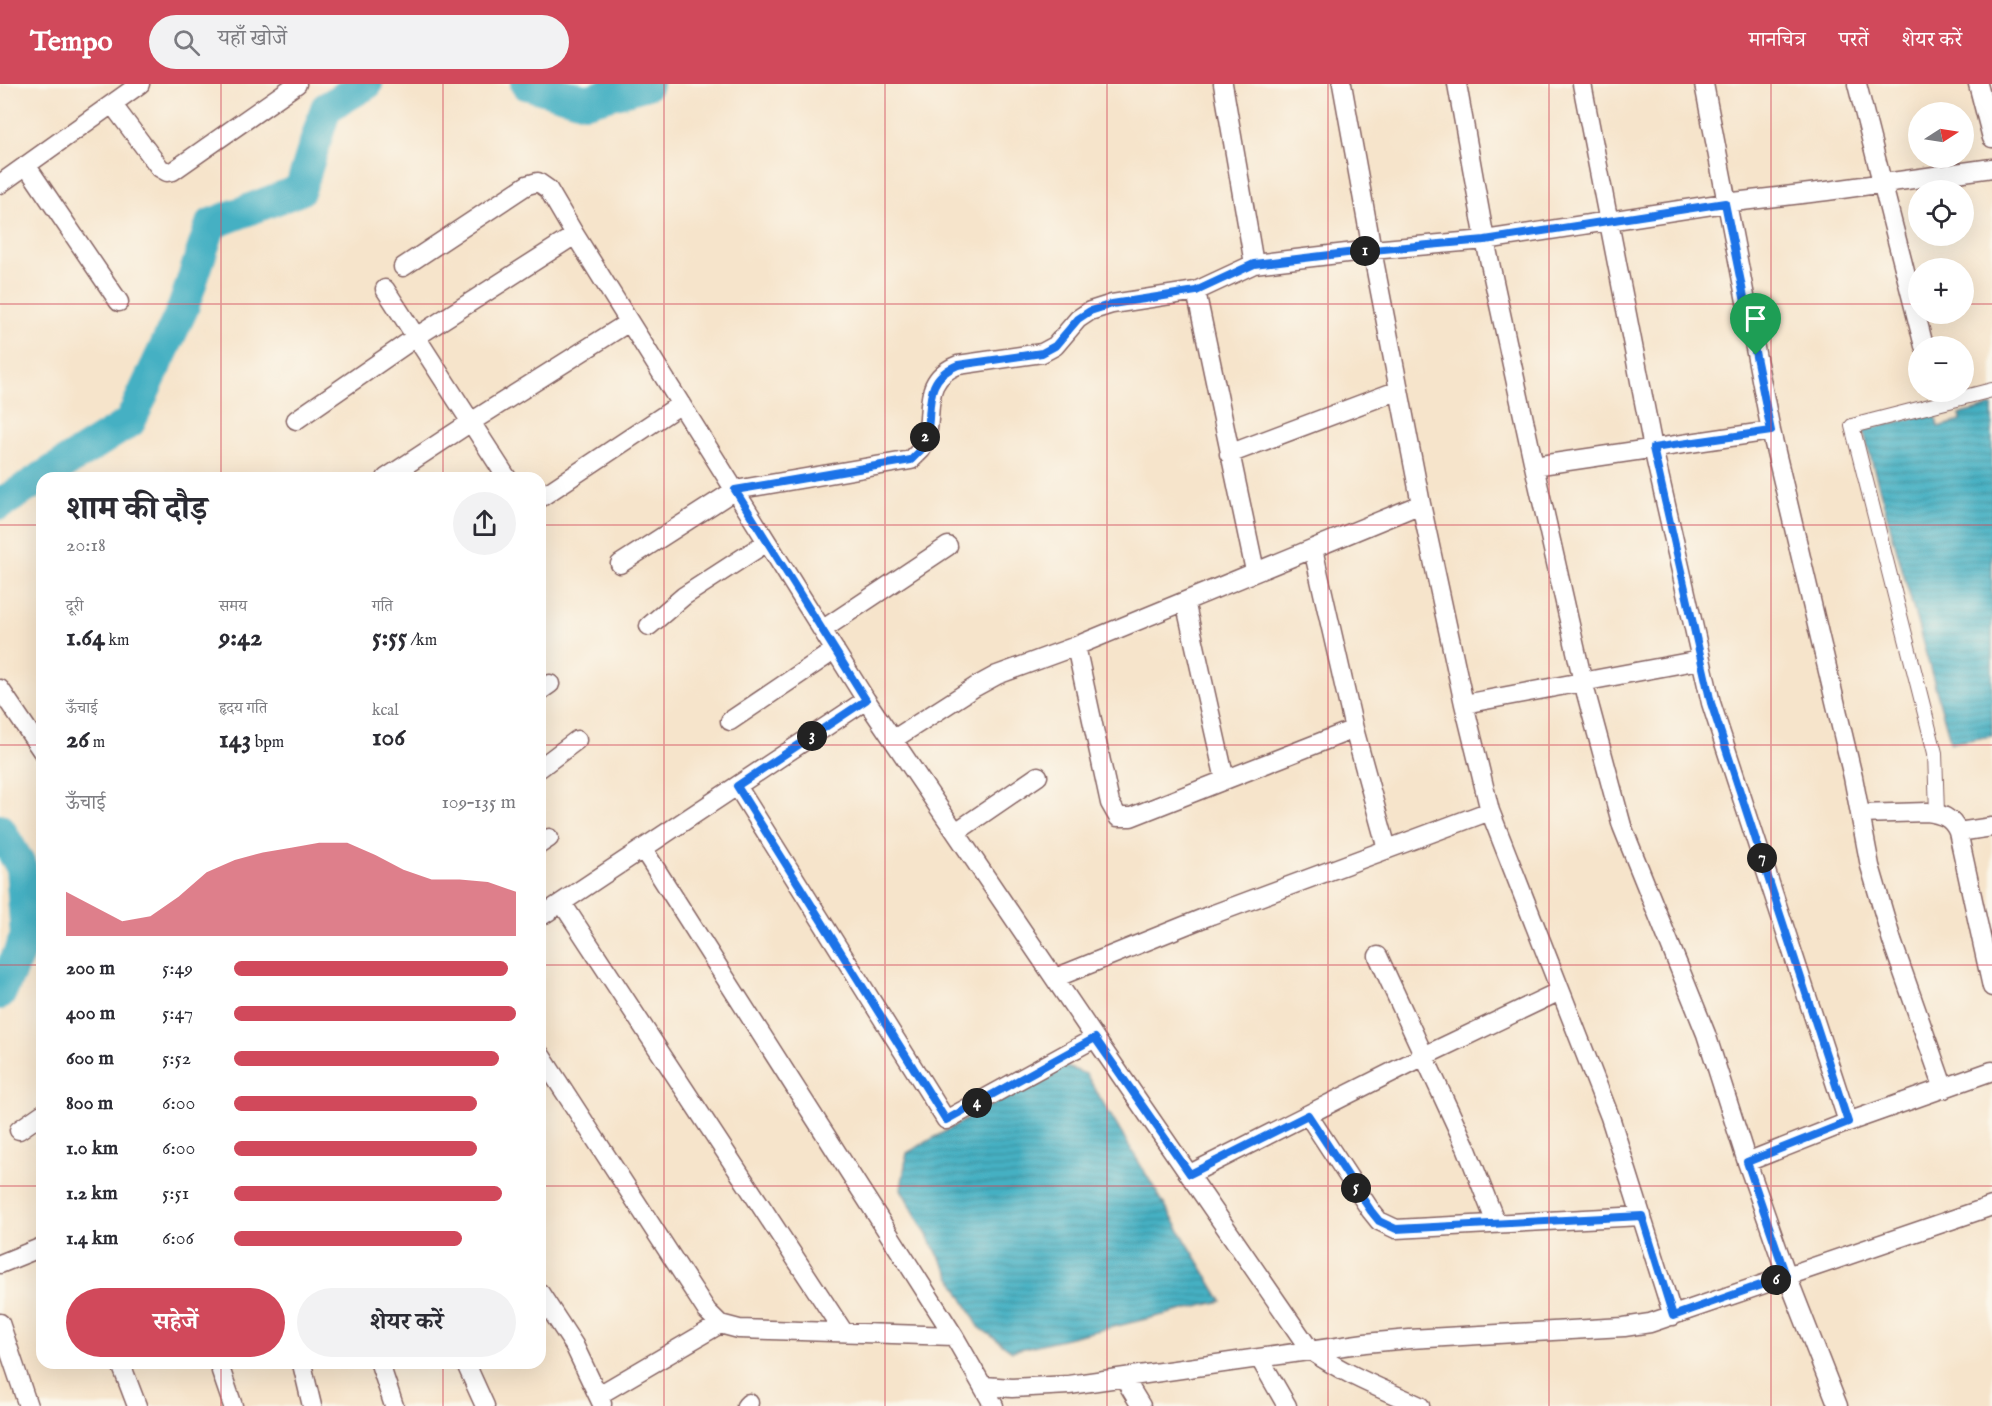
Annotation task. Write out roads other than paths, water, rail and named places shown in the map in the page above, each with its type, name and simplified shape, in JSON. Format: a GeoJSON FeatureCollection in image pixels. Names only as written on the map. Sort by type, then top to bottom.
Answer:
{"type":"FeatureCollection","features":[{"type":"Feature","properties":{"kind":"street"},"geometry":{"type":"LineString","coordinates":[[0,184],[140,84]]}},
{"type":"Feature","properties":{"kind":"street"},"geometry":{"type":"LineString","coordinates":[[112,104],[160,168],[170,172],[297,84]]}},
{"type":"Feature","properties":{"kind":"street"},"geometry":{"type":"LineString","coordinates":[[1223,84],[1254,264]]}},
{"type":"Feature","properties":{"kind":"street"},"geometry":{"type":"LineString","coordinates":[[1342,84],[1421,504],[1464,704],[1490,811],[1610,1117],[1673,1316]]}},
{"type":"Feature","properties":{"kind":"street"},"geometry":{"type":"LineString","coordinates":[[1457,84],[1485,240],[1534,466],[1583,682],[1622,826],[1702,1024],[1786,1276],[1838,1406]]}},
{"type":"Feature","properties":{"kind":"street"},"geometry":{"type":"LineString","coordinates":[[1582,84],[1653,448],[1711,703],[1848,1122]]}},
{"type":"Feature","properties":{"kind":"street"},"geometry":{"type":"LineString","coordinates":[[1704,84],[1725,203],[1771,431],[1878,898],[1944,1089]]}},
{"type":"Feature","properties":{"kind":"street"},"geometry":{"type":"LineString","coordinates":[[1857,84],[1920,336]]}},
{"type":"Feature","properties":{"kind":"street"},"geometry":{"type":"LineString","coordinates":[[1978,84],[1992,138]]}},
{"type":"Feature","properties":{"kind":"street"},"geometry":{"type":"LineString","coordinates":[[26,165],[119,303]]}},
{"type":"Feature","properties":{"kind":"street"},"geometry":{"type":"LineString","coordinates":[[620,564],[735,490],[911,460],[921,449],[926,434],[931,396],[937,380],[945,370],[958,365],[1042,353],[1055,346],[1078,319],[1090,311],[1112,304],[1196,291],[1254,264],[1485,240],[1725,203],[1992,168]]}},
{"type":"Feature","properties":{"kind":"street"},"geometry":{"type":"LineString","coordinates":[[403,267],[527,185],[538,182],[548,189],[866,700],[1310,1350],[1353,1377],[1420,1406]]}},
{"type":"Feature","properties":{"kind":"street"},"geometry":{"type":"LineString","coordinates":[[296,420],[416,338],[575,235]]}},
{"type":"Feature","properties":{"kind":"street"},"geometry":{"type":"LineString","coordinates":[[385,289],[503,472]]}},
{"type":"Feature","properties":{"kind":"street"},"geometry":{"type":"LineString","coordinates":[[1196,291],[1255,571]]}},
{"type":"Feature","properties":{"kind":"street"},"geometry":{"type":"LineString","coordinates":[[395,472],[629,322]]}},
{"type":"Feature","properties":{"kind":"street"},"geometry":{"type":"LineString","coordinates":[[1229,454],[1399,390]]}},
{"type":"Feature","properties":{"kind":"street"},"geometry":{"type":"LineString","coordinates":[[1937,813],[1935,753],[1852,426],[1992,390]]}},
{"type":"Feature","properties":{"kind":"street"},"geometry":{"type":"LineString","coordinates":[[546,494],[681,404]]}},
{"type":"Feature","properties":{"kind":"street"},"geometry":{"type":"LineString","coordinates":[[1534,466],[1771,431]]}},
{"type":"Feature","properties":{"kind":"street"},"geometry":{"type":"LineString","coordinates":[[894,739],[997,675],[1076,646],[1421,504]]}},
{"type":"Feature","properties":{"kind":"street"},"geometry":{"type":"LineString","coordinates":[[649,626],[684,596],[767,543]]}},
{"type":"Feature","properties":{"kind":"street"},"geometry":{"type":"LineString","coordinates":[[822,630],[948,546]]}},
{"type":"Feature","properties":{"kind":"street"},"geometry":{"type":"LineString","coordinates":[[1313,549],[1354,729],[1387,849]]}},
{"type":"Feature","properties":{"kind":"street"},"geometry":{"type":"LineString","coordinates":[[1185,602],[1225,780]]}},
{"type":"Feature","properties":{"kind":"street"},"geometry":{"type":"LineString","coordinates":[[1076,646],[1110,803],[1118,817],[1131,817],[1354,729]]}},
{"type":"Feature","properties":{"kind":"street"},"geometry":{"type":"LineString","coordinates":[[730,721],[835,650]]}},
{"type":"Feature","properties":{"kind":"street"},"geometry":{"type":"LineString","coordinates":[[1464,704],[1700,660]]}},
{"type":"Feature","properties":{"kind":"street"},"geometry":{"type":"LineString","coordinates":[[0,689],[36,742]]}},
{"type":"Feature","properties":{"kind":"street"},"geometry":{"type":"LineString","coordinates":[[546,913],[866,700]]}},
{"type":"Feature","properties":{"kind":"street"},"geometry":{"type":"LineString","coordinates":[[546,763],[577,740]]}},
{"type":"Feature","properties":{"kind":"street"},"geometry":{"type":"LineString","coordinates":[[956,832],[1038,776]]}},
{"type":"Feature","properties":{"kind":"street"},"geometry":{"type":"LineString","coordinates":[[737,786],[946,1120],[1095,1038]]}},
{"type":"Feature","properties":{"kind":"street"},"geometry":{"type":"LineString","coordinates":[[1055,978],[1211,915],[1490,811]]}},
{"type":"Feature","properties":{"kind":"street"},"geometry":{"type":"LineString","coordinates":[[1860,814],[1911,811],[1937,813],[1954,823],[1958,832],[1992,987]]}},
{"type":"Feature","properties":{"kind":"street"},"geometry":{"type":"LineString","coordinates":[[1958,832],[1992,827]]}},
{"type":"Feature","properties":{"kind":"street"},"geometry":{"type":"LineString","coordinates":[[643,849],[954,1336],[994,1406]]}},
{"type":"Feature","properties":{"kind":"street"},"geometry":{"type":"LineString","coordinates":[[562,903],[843,1331]]}},
{"type":"Feature","properties":{"kind":"street"},"geometry":{"type":"LineString","coordinates":[[1378,956],[1466,1147],[1496,1223]]}},
{"type":"Feature","properties":{"kind":"street"},"geometry":{"type":"LineString","coordinates":[[1190,1174],[1424,1056],[1560,991]]}},
{"type":"Feature","properties":{"kind":"street"},"geometry":{"type":"LineString","coordinates":[[546,1063],[707,1311],[720,1324],[739,1329],[954,1336]]}},
{"type":"Feature","properties":{"kind":"street"},"geometry":{"type":"LineString","coordinates":[[1747,1162],[1848,1122],[1992,1071]]}},
{"type":"Feature","properties":{"kind":"street"},"geometry":{"type":"LineString","coordinates":[[1308,1115],[1371,1211],[1387,1226],[1407,1230],[1642,1216]]}},
{"type":"Feature","properties":{"kind":"street"},"geometry":{"type":"LineString","coordinates":[[19,1130],[36,1118]]}},
{"type":"Feature","properties":{"kind":"street"},"geometry":{"type":"LineString","coordinates":[[984,1386],[1033,1388],[1124,1378],[1310,1350],[1410,1339],[1624,1327],[1673,1316],[1992,1206]]}},
{"type":"Feature","properties":{"kind":"street"},"geometry":{"type":"LineString","coordinates":[[0,1264],[36,1249]]}},
{"type":"Feature","properties":{"kind":"street"},"geometry":{"type":"LineString","coordinates":[[546,1302],[574,1345],[601,1400],[720,1324]]}},
{"type":"Feature","properties":{"kind":"street"},"geometry":{"type":"LineString","coordinates":[[0,1323],[28,1406]]}},
{"type":"Feature","properties":{"kind":"street"},"geometry":{"type":"LineString","coordinates":[[1260,1359],[1287,1406]]}},
{"type":"Feature","properties":{"kind":"street"},"geometry":{"type":"LineString","coordinates":[[124,1369],[137,1406]]}},
{"type":"Feature","properties":{"kind":"street"},"geometry":{"type":"LineString","coordinates":[[304,1369],[312,1406]]}},
{"type":"Feature","properties":{"kind":"street"},"geometry":{"type":"LineString","coordinates":[[382,1369],[394,1406]]}},
{"type":"Feature","properties":{"kind":"street"},"geometry":{"type":"LineString","coordinates":[[468,1369],[484,1406]]}},
{"type":"Feature","properties":{"kind":"street"},"geometry":{"type":"LineString","coordinates":[[221,1371],[233,1406]]}},
{"type":"Feature","properties":{"kind":"street"},"geometry":{"type":"LineString","coordinates":[[1124,1378],[1141,1406]]}},
{"type":"Feature","properties":{"kind":"water"},"geometry":{"type":"Polygon","coordinates":[[[1992,406],[1992,736],[1951,743],[1863,430],[1935,413],[1938,427],[1961,421],[1960,414],[1992,406]]]}},
{"type":"Feature","properties":{"kind":"water"},"geometry":{"type":"Polygon","coordinates":[[[1062,1065],[1086,1074],[1222,1301],[1012,1351],[979,1327],[901,1189],[907,1153],[1062,1065]]]}},
{"type":"Feature","properties":{"kind":"waterway"},"geometry":{"type":"LineString","coordinates":[[51,472],[130,422],[183,308],[211,224],[300,190],[326,108],[367,84]]}},
{"type":"Feature","properties":{"kind":"waterway"},"geometry":{"type":"LineString","coordinates":[[526,84],[586,101],[647,84]]}},
{"type":"Feature","properties":{"kind":"waterway"},"geometry":{"type":"LineString","coordinates":[[0,504],[36,481]]}},
{"type":"Feature","properties":{"kind":"waterway"},"geometry":{"type":"LineString","coordinates":[[0,830],[21,866],[26,937],[0,994]]}}]}
